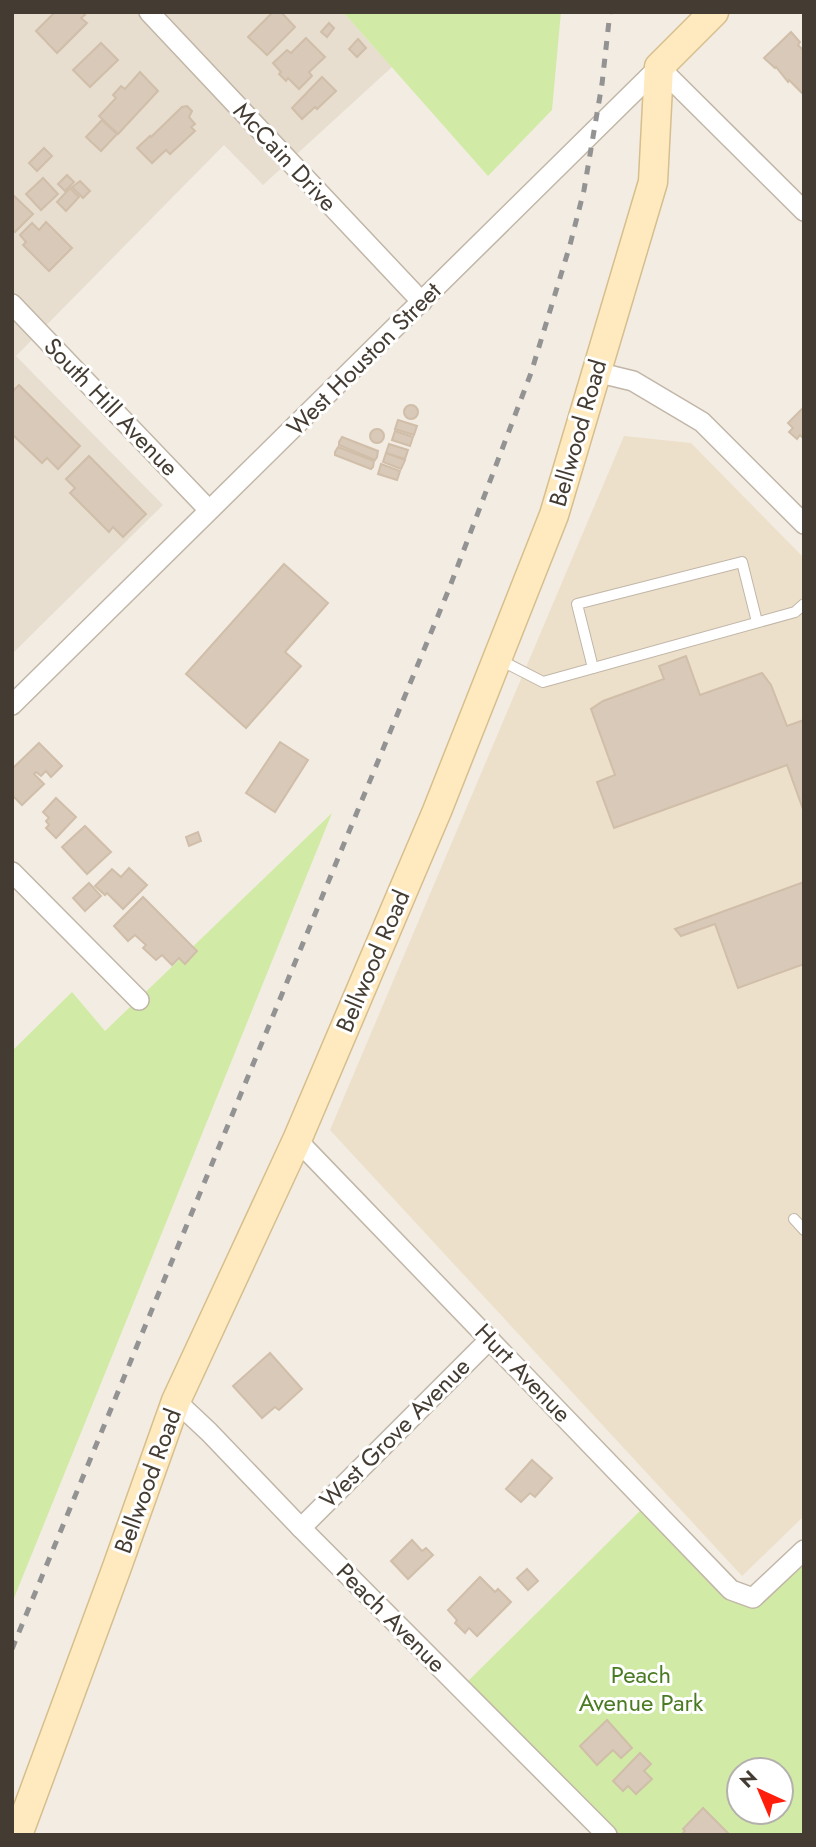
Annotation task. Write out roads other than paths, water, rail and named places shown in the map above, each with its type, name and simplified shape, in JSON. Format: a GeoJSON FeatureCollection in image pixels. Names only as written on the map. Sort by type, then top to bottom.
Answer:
{"type":"FeatureCollection","features":[{"type":"Feature","properties":{"kind":"street","name":"McCain Drive"},"geometry":{"type":"LineString","coordinates":[[149,12],[422,302]]}},
{"type":"Feature","properties":{"kind":"street","name":"West Houston Street"},"geometry":{"type":"LineString","coordinates":[[12,705],[715,12]]}},
{"type":"Feature","properties":{"kind":"street"},"geometry":{"type":"LineString","coordinates":[[659,66],[804,211]]}},
{"type":"Feature","properties":{"kind":"street","name":"Bellwood Road"},"geometry":{"type":"LineString","coordinates":[[18,1835],[176,1401],[297,1140],[437,811],[554,515],[653,182],[659,66]]}},
{"type":"Feature","properties":{"kind":"street","name":"South Hill Avenue"},"geometry":{"type":"LineString","coordinates":[[12,304],[209,510]]}},
{"type":"Feature","properties":{"kind":"street"},"geometry":{"type":"LineString","coordinates":[[596,372],[633,381],[702,422],[804,524]]}},
{"type":"Feature","properties":{"kind":"street"},"geometry":{"type":"LineString","coordinates":[[12,872],[139,1000]]}},
{"type":"Feature","properties":{"kind":"street","name":"Hurt Avenue"},"geometry":{"type":"LineString","coordinates":[[297,1140],[732,1590],[753,1598],[804,1550]]}},
{"type":"Feature","properties":{"kind":"street","name":"West Grove Avenue"},"geometry":{"type":"LineString","coordinates":[[301,1528],[490,1339]]}},
{"type":"Feature","properties":{"kind":"street","name":"Peach Avenue"},"geometry":{"type":"LineString","coordinates":[[176,1401],[607,1835]]}},
{"type":"Feature","properties":{"kind":"lane"},"geometry":{"type":"LineString","coordinates":[[593,668],[577,604],[742,562],[757,622]]}},
{"type":"Feature","properties":{"kind":"lane"},"geometry":{"type":"LineString","coordinates":[[497,659],[543,682],[795,612],[804,604]]}},
{"type":"Feature","properties":{"kind":"lane"},"geometry":{"type":"LineString","coordinates":[[794,1219],[804,1230]]}},
{"type":"Feature","properties":{"kind":"railway"},"geometry":{"type":"LineString","coordinates":[[12,1649],[449,589],[531,373],[584,190],[602,84],[610,12]]}},
{"type":"Feature","properties":{"kind":"park label","name":"Peach Avenue Park"},"geometry":{"type":"Point","coordinates":[641,1689]}}]}
